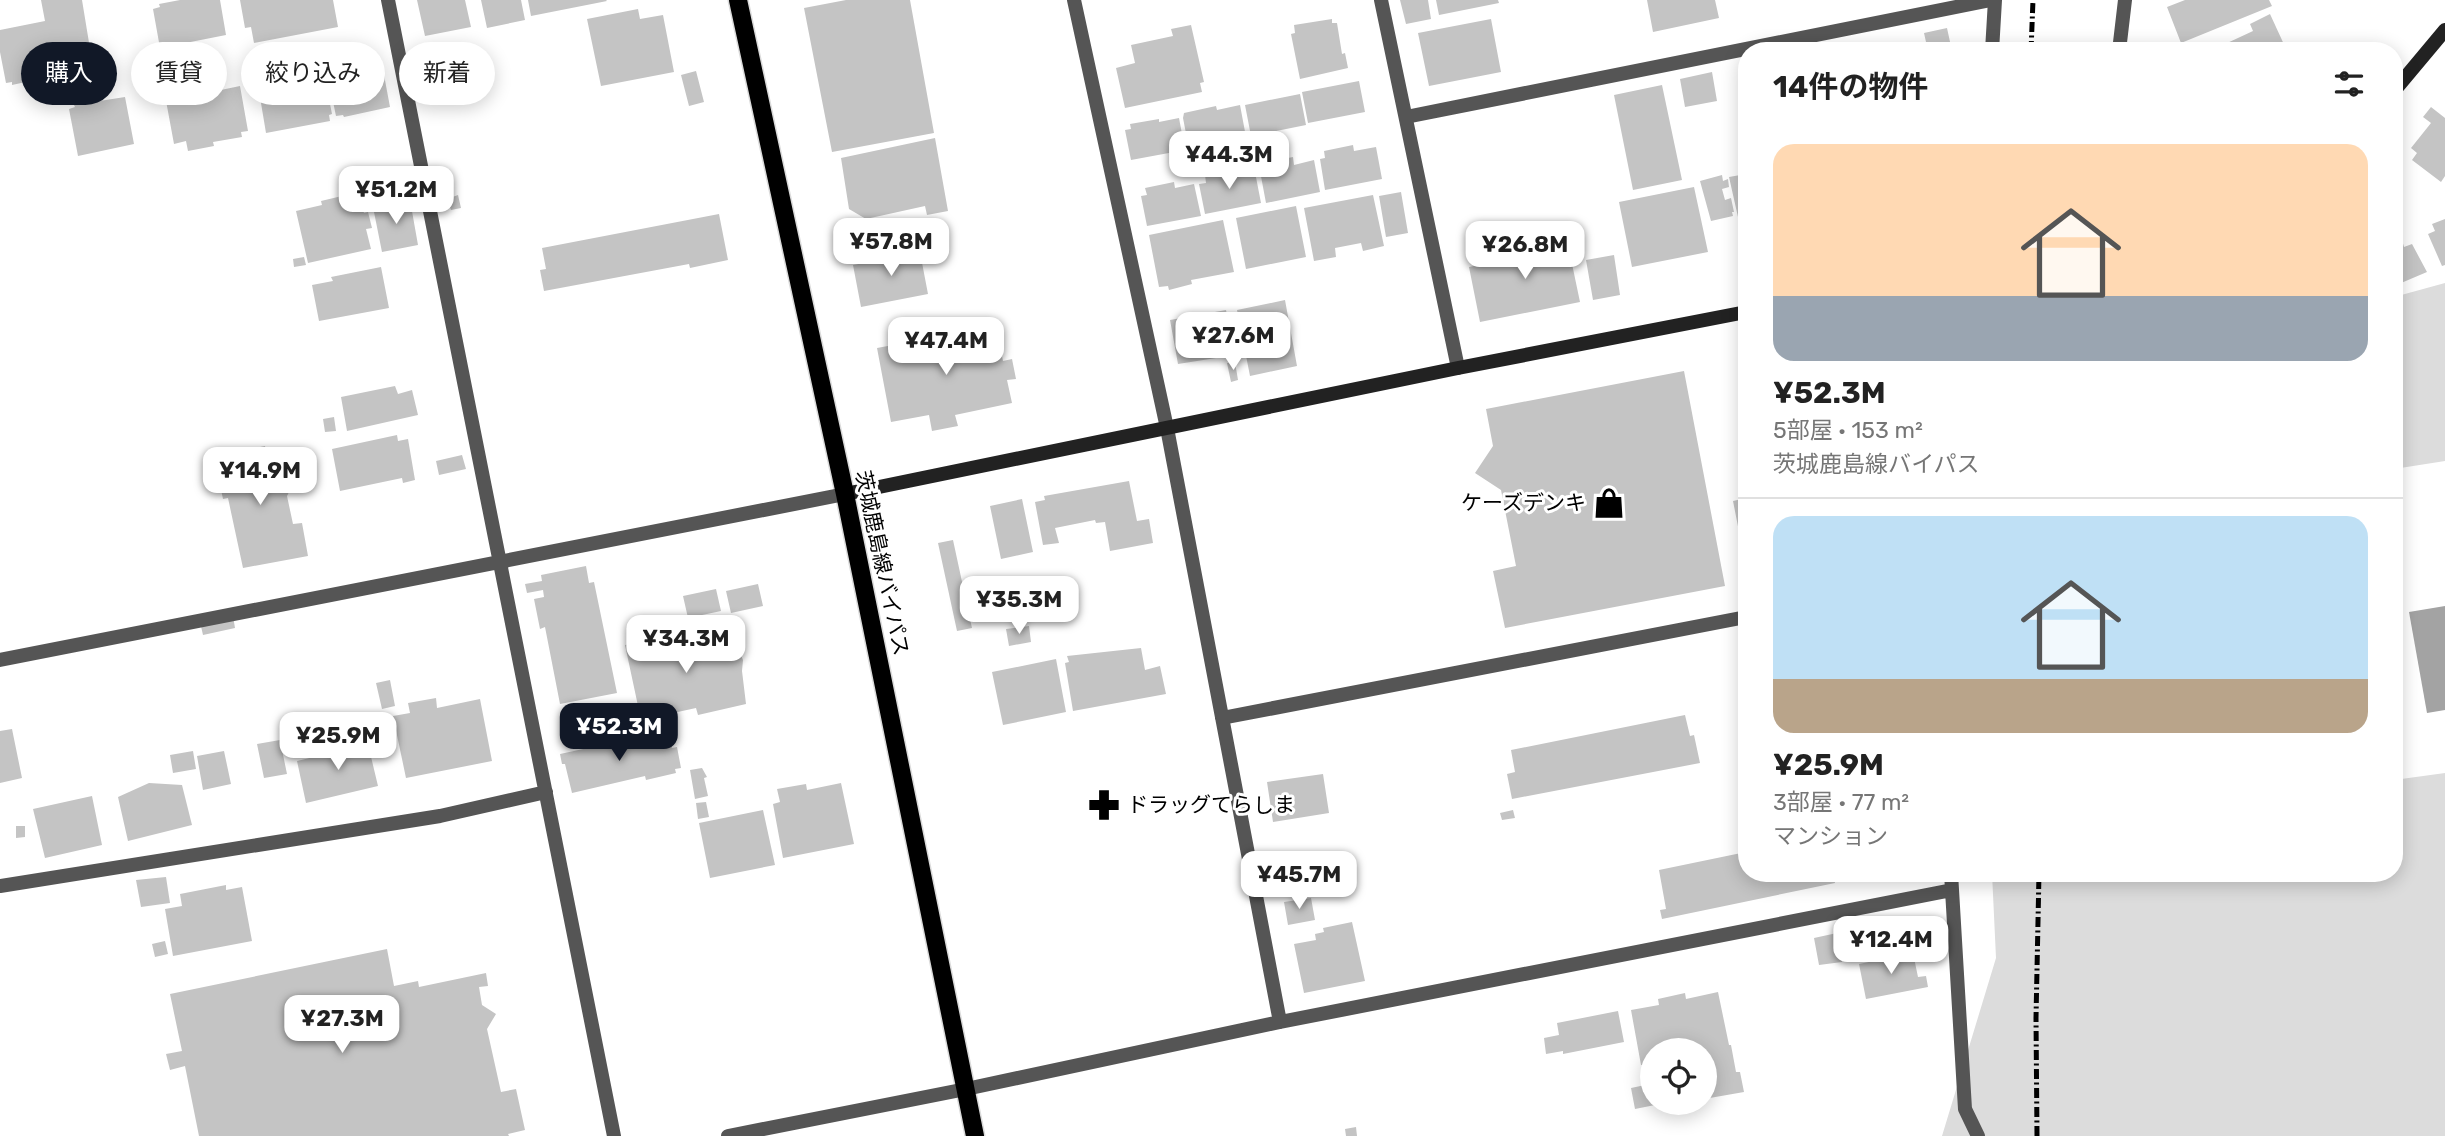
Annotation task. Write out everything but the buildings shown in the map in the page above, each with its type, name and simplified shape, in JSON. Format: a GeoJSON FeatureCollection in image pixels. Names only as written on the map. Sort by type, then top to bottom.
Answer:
{"type":"FeatureCollection","features":[{"type":"Feature","properties":{"kind":"main road","name":"茨城鹿島線バイパス"},"geometry":{"type":"LineString","coordinates":[[738,0],[845,494],[975,1136]]}},
{"type":"Feature","properties":{"kind":"street"},"geometry":{"type":"LineString","coordinates":[[388,0],[614,1136]]}},
{"type":"Feature","properties":{"kind":"street"},"geometry":{"type":"LineString","coordinates":[[1074,0],[1167,428],[1280,1022]]}},
{"type":"Feature","properties":{"kind":"street"},"geometry":{"type":"LineString","coordinates":[[1381,0],[1458,368]]}},
{"type":"Feature","properties":{"kind":"street"},"geometry":{"type":"LineString","coordinates":[[1782,42],[1993,0],[1992,42]]}},
{"type":"Feature","properties":{"kind":"street"},"geometry":{"type":"LineString","coordinates":[[2120,42],[2124,0]]}},
{"type":"Feature","properties":{"kind":"street"},"geometry":{"type":"LineString","coordinates":[[2403,80],[2445,30]]}},
{"type":"Feature","properties":{"kind":"street"},"geometry":{"type":"LineString","coordinates":[[1406,117],[1738,51]]}},
{"type":"Feature","properties":{"kind":"street"},"geometry":{"type":"LineString","coordinates":[[0,660],[845,494],[1738,314]]}},
{"type":"Feature","properties":{"kind":"street"},"geometry":{"type":"LineString","coordinates":[[1222,718],[1738,619]]}},
{"type":"Feature","properties":{"kind":"street"},"geometry":{"type":"LineString","coordinates":[[0,886],[440,816],[546,792]]}},
{"type":"Feature","properties":{"kind":"street"},"geometry":{"type":"LineString","coordinates":[[1952,882],[1965,1109],[1978,1136]]}},
{"type":"Feature","properties":{"kind":"street"},"geometry":{"type":"LineString","coordinates":[[728,1136],[966,1089],[1280,1022],[1952,890]]}},
{"type":"Feature","properties":{"kind":"shaded area"},"geometry":{"type":"Polygon","coordinates":[[[2445,283],[2445,461],[2403,468],[2403,295],[2445,283]]]}},
{"type":"Feature","properties":{"kind":"shaded area"},"geometry":{"type":"Polygon","coordinates":[[[2445,606],[2445,710],[2427,713],[2409,612],[2445,606]]]}},
{"type":"Feature","properties":{"kind":"shaded area"},"geometry":{"type":"Polygon","coordinates":[[[2445,773],[2445,1136],[1942,1136],[1996,958],[1992,882],[2403,882],[2403,779],[2445,773]]]}},
{"type":"Feature","properties":{"kind":"railway"},"geometry":{"type":"LineString","coordinates":[[2031,42],[2033,0]]}},
{"type":"Feature","properties":{"kind":"railway"},"geometry":{"type":"LineString","coordinates":[[2037,1136],[2039,882]]}},
{"type":"Feature","properties":{"kind":"place","name":"ケーズデンキ"},"geometry":{"type":"Point","coordinates":[1609,503]}},
{"type":"Feature","properties":{"kind":"place","name":"ドラッグてらしま"},"geometry":{"type":"Point","coordinates":[1104,805]}}]}
